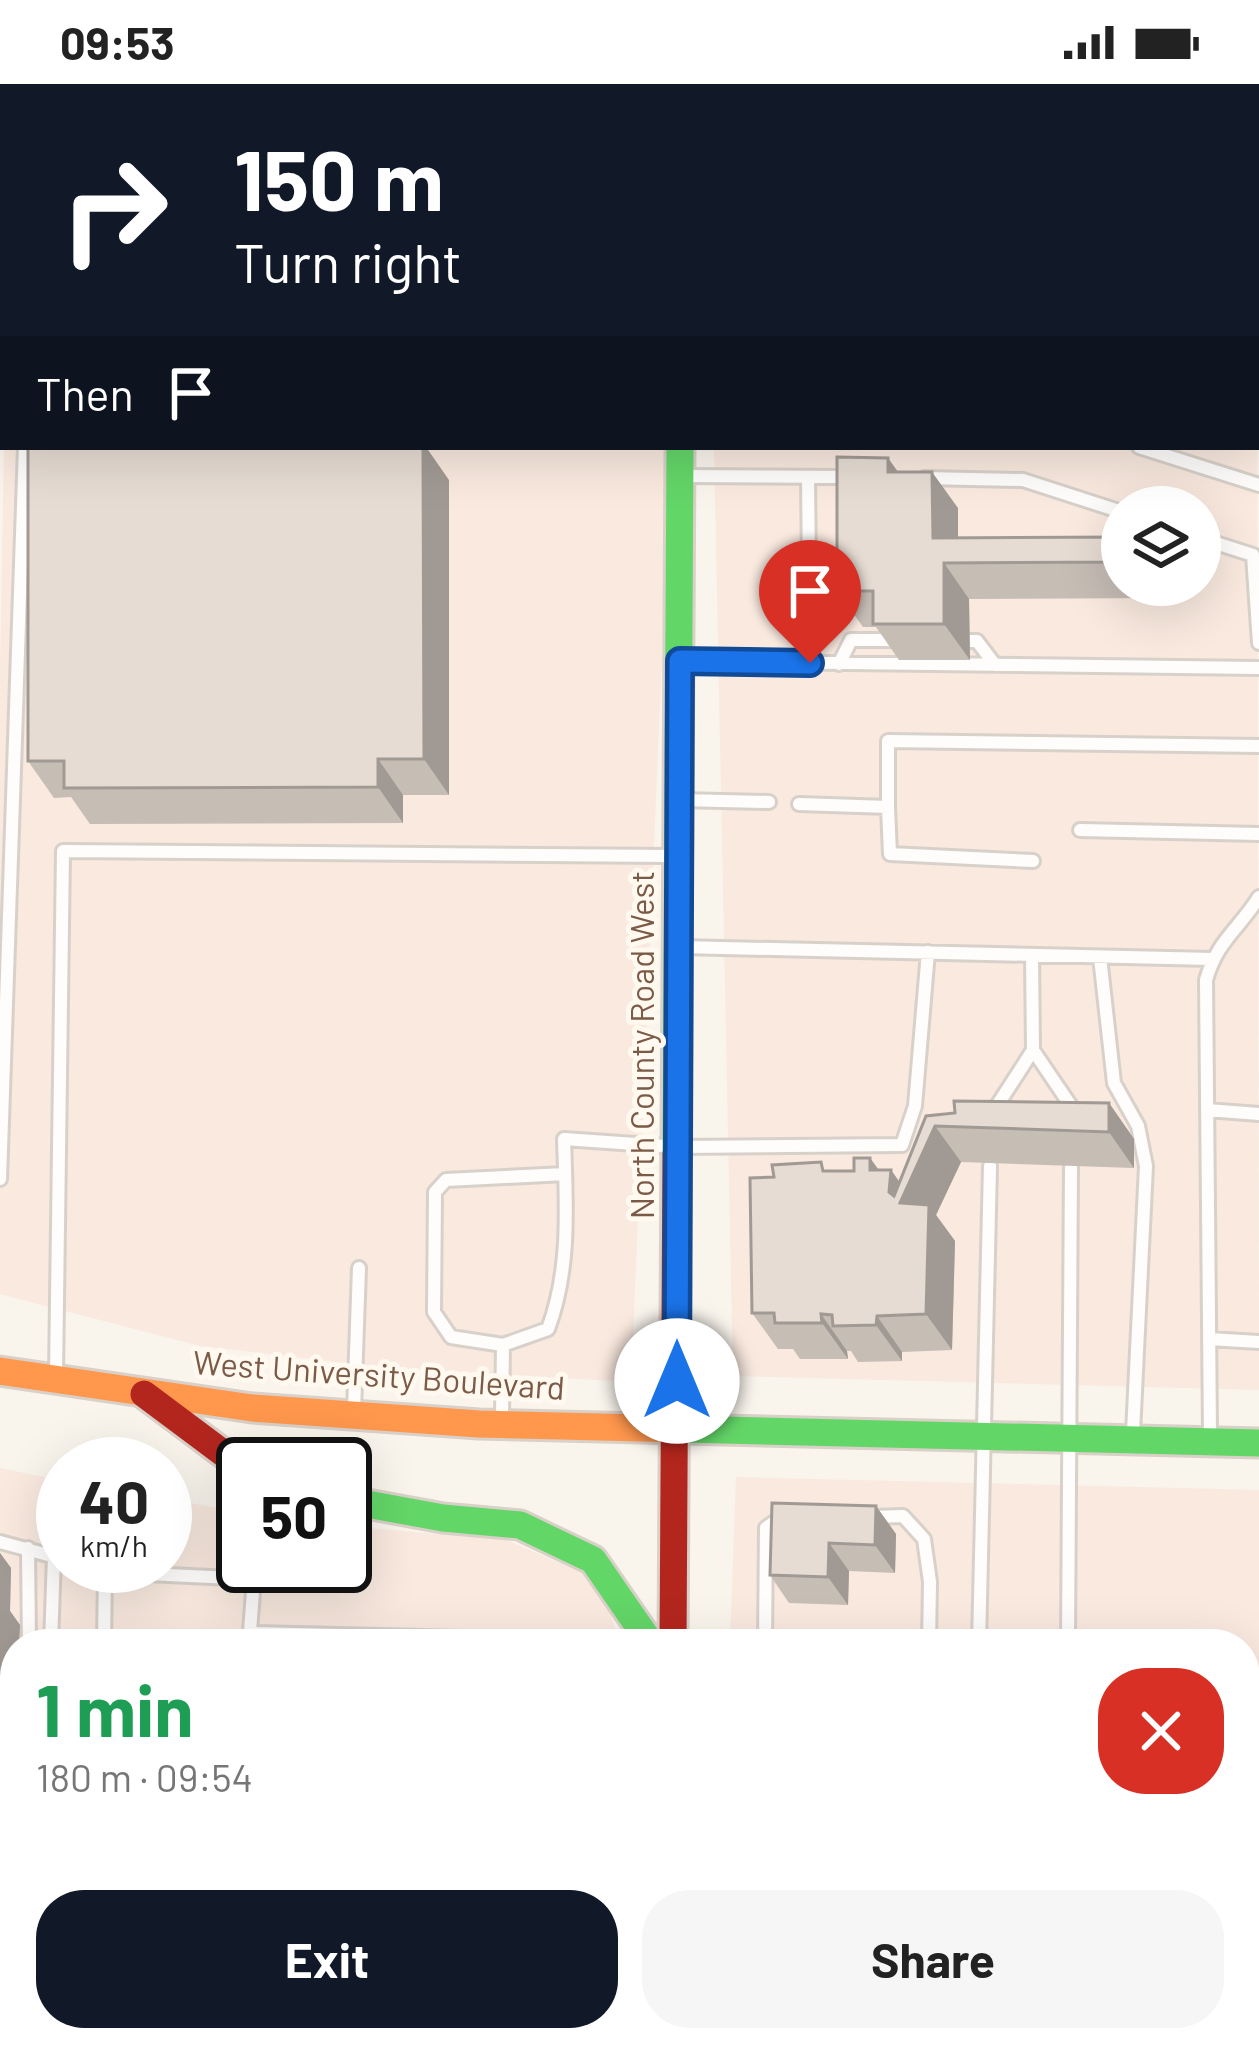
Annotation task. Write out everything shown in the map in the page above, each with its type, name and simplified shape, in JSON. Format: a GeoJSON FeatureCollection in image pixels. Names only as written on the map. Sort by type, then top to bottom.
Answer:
{"type":"FeatureCollection","features":[{"type":"Feature","properties":{"kind":"main road","name":"North County Road West"},"geometry":{"type":"LineString","coordinates":[[673,1629],[680,461]]}},
{"type":"Feature","properties":{"kind":"main road","name":"West University Boulevard"},"geometry":{"type":"LineString","coordinates":[[0,1371],[252,1408],[501,1424],[1259,1443]]}},
{"type":"Feature","properties":{"kind":"main road"},"geometry":{"type":"LineString","coordinates":[[140,1391],[216,1448]]}},
{"type":"Feature","properties":{"kind":"main road"},"geometry":{"type":"LineString","coordinates":[[372,1505],[520,1525],[593,1560],[641,1629]]}},
{"type":"Feature","properties":{"kind":"lane"},"geometry":{"type":"LineString","coordinates":[[0,1179],[25,450]]}},
{"type":"Feature","properties":{"kind":"lane"},"geometry":{"type":"LineString","coordinates":[[1149,450],[1258,480]]}},
{"type":"Feature","properties":{"kind":"lane"},"geometry":{"type":"LineString","coordinates":[[680,461],[808,477],[856,478]]}},
{"type":"Feature","properties":{"kind":"lane"},"geometry":{"type":"LineString","coordinates":[[808,477],[810,663]]}},
{"type":"Feature","properties":{"kind":"lane"},"geometry":{"type":"LineString","coordinates":[[904,478],[1023,480],[1101,505]]}},
{"type":"Feature","properties":{"kind":"lane"},"geometry":{"type":"LineString","coordinates":[[1221,545],[1252,555],[1259,643]]}},
{"type":"Feature","properties":{"kind":"lane"},"geometry":{"type":"LineString","coordinates":[[839,664],[851,640],[899,640]]}},
{"type":"Feature","properties":{"kind":"lane"},"geometry":{"type":"LineString","coordinates":[[969,641],[977,641],[995,665]]}},
{"type":"Feature","properties":{"kind":"lane"},"geometry":{"type":"LineString","coordinates":[[680,661],[1259,668]]}},
{"type":"Feature","properties":{"kind":"lane"},"geometry":{"type":"LineString","coordinates":[[1033,861],[890,854],[888,741],[1259,746]]}},
{"type":"Feature","properties":{"kind":"lane"},"geometry":{"type":"LineString","coordinates":[[679,800],[769,802]]}},
{"type":"Feature","properties":{"kind":"lane"},"geometry":{"type":"LineString","coordinates":[[799,804],[888,807]]}},
{"type":"Feature","properties":{"kind":"lane"},"geometry":{"type":"LineString","coordinates":[[1080,830],[1259,834]]}},
{"type":"Feature","properties":{"kind":"lane"},"geometry":{"type":"LineString","coordinates":[[56,1378],[63,851],[679,856]]}},
{"type":"Feature","properties":{"kind":"lane"},"geometry":{"type":"LineString","coordinates":[[1210,1442],[1206,980],[1221,941],[1237,928],[1259,897]]}},
{"type":"Feature","properties":{"kind":"lane"},"geometry":{"type":"LineString","coordinates":[[679,946],[1212,959]]}},
{"type":"Feature","properties":{"kind":"lane"},"geometry":{"type":"LineString","coordinates":[[566,1174],[446,1180],[435,1192],[434,1312],[451,1337],[503,1345],[548,1329],[560,1297],[567,1222],[566,1174],[565,1139],[678,1147],[902,1145],[915,1106],[928,952]]}},
{"type":"Feature","properties":{"kind":"lane"},"geometry":{"type":"LineString","coordinates":[[1033,955],[1033,1050],[1071,1106],[1071,1138]]}},
{"type":"Feature","properties":{"kind":"lane"},"geometry":{"type":"LineString","coordinates":[[1100,957],[1114,1083],[1138,1126],[1146,1166],[1133,1439]]}},
{"type":"Feature","properties":{"kind":"lane"},"geometry":{"type":"LineString","coordinates":[[993,1122],[993,1107],[1033,1050]]}},
{"type":"Feature","properties":{"kind":"lane"},"geometry":{"type":"LineString","coordinates":[[1207,1111],[1259,1114]]}},
{"type":"Feature","properties":{"kind":"lane"},"geometry":{"type":"LineString","coordinates":[[979,1629],[990,1166]]}},
{"type":"Feature","properties":{"kind":"lane"},"geometry":{"type":"LineString","coordinates":[[1068,1629],[1071,1167]]}},
{"type":"Feature","properties":{"kind":"lane"},"geometry":{"type":"LineString","coordinates":[[354,1414],[359,1268]]}},
{"type":"Feature","properties":{"kind":"lane"},"geometry":{"type":"LineString","coordinates":[[1209,1339],[1259,1342]]}},
{"type":"Feature","properties":{"kind":"lane"},"geometry":{"type":"LineString","coordinates":[[501,1424],[503,1345]]}},
{"type":"Feature","properties":{"kind":"lane"},"geometry":{"type":"LineString","coordinates":[[861,1517],[903,1516],[924,1540],[929,1629]]}},
{"type":"Feature","properties":{"kind":"lane"},"geometry":{"type":"LineString","coordinates":[[765,1629],[766,1528],[778,1518],[799,1517]]}},
{"type":"Feature","properties":{"kind":"lane"},"geometry":{"type":"LineString","coordinates":[[0,1542],[36,1550]]}},
{"type":"Feature","properties":{"kind":"lane"},"geometry":{"type":"LineString","coordinates":[[28,1548],[29,1629]]}},
{"type":"Feature","properties":{"kind":"lane"},"geometry":{"type":"LineString","coordinates":[[53,1629],[56,1593]]}},
{"type":"Feature","properties":{"kind":"lane"},"geometry":{"type":"LineString","coordinates":[[104,1593],[104,1629]]}},
{"type":"Feature","properties":{"kind":"lane"},"geometry":{"type":"LineString","coordinates":[[250,1629],[252,1593]]}},
{"type":"Feature","properties":{"kind":"shaded area"},"geometry":{"type":"Polygon","coordinates":[[[4,450],[671,450],[631,1382],[379,1367],[200,1346],[0,1294],[4,450]]]}},
{"type":"Feature","properties":{"kind":"shaded area"},"geometry":{"type":"Polygon","coordinates":[[[714,450],[1257,450],[1259,1390],[733,1376],[714,450]]]}},
{"type":"Feature","properties":{"kind":"shaded area"},"geometry":{"type":"Polygon","coordinates":[[[0,1468],[36,1475],[36,1593],[192,1593],[192,1504],[216,1508],[216,1593],[372,1593],[372,1528],[507,1540],[580,1572],[608,1609],[615,1629],[0,1629],[0,1468]]]}},
{"type":"Feature","properties":{"kind":"shaded area"},"geometry":{"type":"Polygon","coordinates":[[[736,1477],[1259,1490],[1259,1629],[731,1629],[736,1477]]]}},
{"type":"Feature","properties":{"kind":"building"},"geometry":{"type":"Polygon","coordinates":[[[28,450],[423,450],[424,759],[378,759],[378,787],[64,788],[64,761],[28,761],[28,450]]]}},
{"type":"Feature","properties":{"kind":"building"},"geometry":{"type":"Polygon","coordinates":[[[837,457],[888,458],[888,472],[932,472],[933,538],[1101,537],[1101,562],[944,563],[944,624],[873,624],[873,591],[837,591],[837,457]]]}},
{"type":"Feature","properties":{"kind":"building"},"geometry":{"type":"Polygon","coordinates":[[[954,1101],[1109,1103],[1109,1132],[935,1126],[900,1203],[929,1205],[926,1314],[877,1316],[876,1325],[833,1326],[832,1315],[821,1314],[822,1323],[775,1323],[774,1313],[752,1313],[750,1178],[774,1177],[772,1165],[821,1162],[823,1171],[854,1171],[854,1158],[870,1158],[870,1170],[891,1170],[889,1192],[894,1196],[926,1116],[955,1113],[954,1101]]]}},
{"type":"Feature","properties":{"kind":"building"},"geometry":{"type":"Polygon","coordinates":[[[772,1503],[876,1506],[875,1545],[829,1543],[828,1577],[770,1575],[772,1503]]]}},
{"type":"Feature","properties":{"kind":"traffic: fast"},"geometry":{"type":"LineString","coordinates":[[676,1154],[680,450]]}},
{"type":"Feature","properties":{"kind":"traffic: fast"},"geometry":{"type":"LineString","coordinates":[[683,1429],[1259,1443]]}},
{"type":"Feature","properties":{"kind":"traffic: fast"},"geometry":{"type":"LineString","coordinates":[[372,1505],[520,1525],[593,1560],[641,1629]]}},
{"type":"Feature","properties":{"kind":"traffic: slow"},"geometry":{"type":"LineString","coordinates":[[0,1371],[252,1408],[479,1424],[683,1429]]}},
{"type":"Feature","properties":{"kind":"traffic: jam"},"geometry":{"type":"LineString","coordinates":[[673,1629],[676,1154]]}},
{"type":"Feature","properties":{"kind":"traffic: jam"},"geometry":{"type":"LineString","coordinates":[[144,1394],[216,1448]]}},
{"type":"Feature","properties":{"kind":"route"},"geometry":{"type":"LineString","coordinates":[[677,1381],[680,661],[810,663]]}}]}
